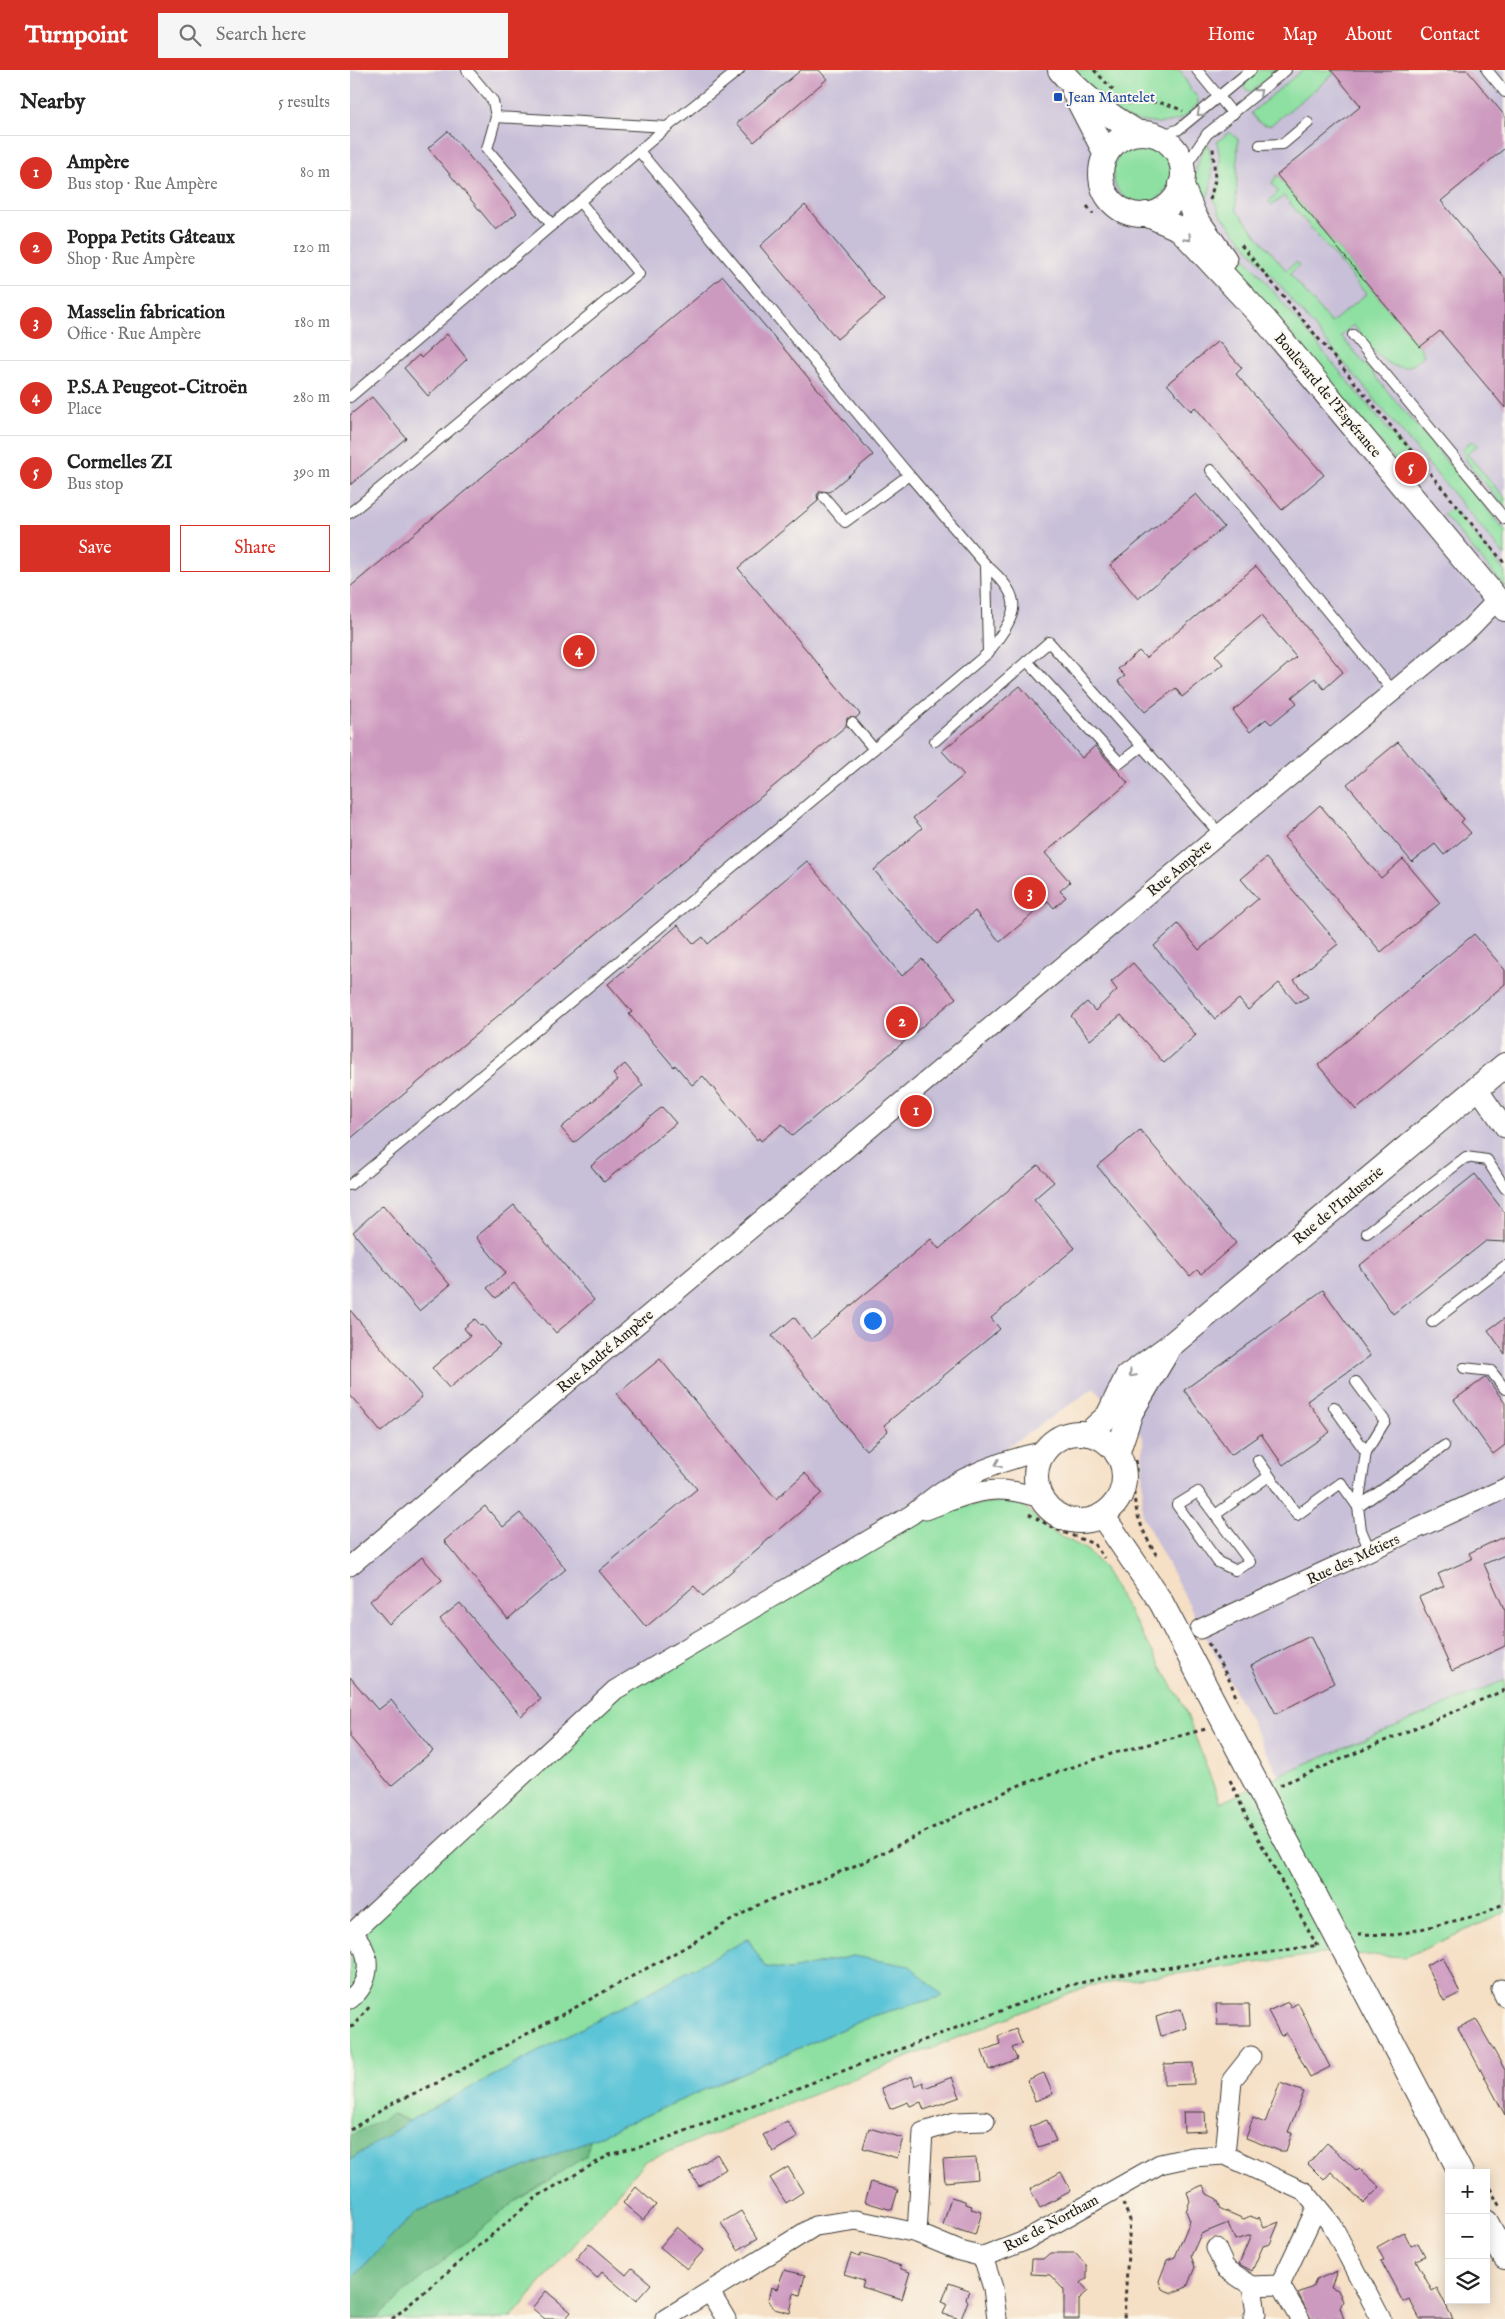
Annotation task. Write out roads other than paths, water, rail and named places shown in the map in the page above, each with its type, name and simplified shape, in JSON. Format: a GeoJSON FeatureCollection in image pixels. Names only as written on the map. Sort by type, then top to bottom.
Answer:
{"type":"FeatureCollection","features":[{"type":"Feature","properties":{"kind":"street","name":"Boulevard de l'Espérance"},"geometry":{"type":"LineString","coordinates":[[1064,76],[1110,116],[1174,148],[1180,159],[1182,178],[1195,217],[1265,320]]}},
{"type":"Feature","properties":{"kind":"street","name":"Boulevard de l'Espérance"},"geometry":{"type":"LineString","coordinates":[[1064,76],[1106,154],[1101,178],[1108,196],[1122,210],[1134,214],[1146,214],[1180,229],[1265,320],[1501,605]]}},
{"type":"Feature","properties":{"kind":"street"},"geometry":{"type":"LineString","coordinates":[[1106,154],[1119,140],[1148,135]]}},
{"type":"Feature","properties":{"kind":"street"},"geometry":{"type":"LineString","coordinates":[[1146,214],[1158,211],[1169,204],[1176,195],[1182,178]]}},
{"type":"Feature","properties":{"kind":"street","name":"Rue Ampère"},"geometry":{"type":"LineString","coordinates":[[861,1136],[1393,690],[1501,605]]}},
{"type":"Feature","properties":{"kind":"street","name":"Rue de l'Industrie"},"geometry":{"type":"LineString","coordinates":[[1088,1434],[1108,1416],[1127,1377],[1171,1345],[1505,1065]]}},
{"type":"Feature","properties":{"kind":"street"},"geometry":{"type":"LineString","coordinates":[[1478,1089],[1505,1128]]}},
{"type":"Feature","properties":{"kind":"street","name":"Rue André Ampère"},"geometry":{"type":"LineString","coordinates":[[350,1566],[861,1136]]}},
{"type":"Feature","properties":{"kind":"street","name":"Rue de l'Industrie"},"geometry":{"type":"LineString","coordinates":[[1126,1454],[1131,1412],[1171,1345]]}},
{"type":"Feature","properties":{"kind":"street"},"geometry":{"type":"LineString","coordinates":[[1088,1434],[1100,1438],[1126,1454],[1123,1486],[1117,1501],[1102,1515],[1083,1520],[1065,1518],[1055,1513],[1042,1498],[1038,1490],[1037,1471],[1045,1451],[1055,1441],[1067,1435],[1088,1434]]}},
{"type":"Feature","properties":{"kind":"street"},"geometry":{"type":"LineString","coordinates":[[350,1999],[363,1986],[367,1975],[368,1963],[366,1952],[360,1941],[351,1933],[614,1690],[911,1515],[944,1489],[978,1472],[1020,1456],[1045,1451]]}},
{"type":"Feature","properties":{"kind":"street","name":"Rue des Métiers"},"geometry":{"type":"LineString","coordinates":[[1200,1629],[1505,1488]]}},
{"type":"Feature","properties":{"kind":"street"},"geometry":{"type":"LineString","coordinates":[[911,1515],[966,1495],[995,1490],[1010,1490],[1042,1498]]}},
{"type":"Feature","properties":{"kind":"street"},"geometry":{"type":"LineString","coordinates":[[1102,1515],[1161,1602],[1327,1943],[1458,2169]]}},
{"type":"Feature","properties":{"kind":"street"},"geometry":{"type":"LineString","coordinates":[[1251,2056],[1232,2080],[1225,2154],[1305,2192],[1332,2225],[1381,2319]]}},
{"type":"Feature","properties":{"kind":"street"},"geometry":{"type":"LineString","coordinates":[[917,2233],[923,2132],[955,2122],[985,2120]]}},
{"type":"Feature","properties":{"kind":"street","name":"Rue de Northam"},"geometry":{"type":"LineString","coordinates":[[983,2257],[1022,2242],[1160,2164],[1192,2157],[1225,2154]]}},
{"type":"Feature","properties":{"kind":"street"},"geometry":{"type":"LineString","coordinates":[[1280,2285],[1317,2206]]}},
{"type":"Feature","properties":{"kind":"street"},"geometry":{"type":"LineString","coordinates":[[1494,2216],[1505,2258]]}},
{"type":"Feature","properties":{"kind":"street"},"geometry":{"type":"LineString","coordinates":[[666,2319],[815,2226],[856,2220],[917,2233],[960,2251],[983,2257],[993,2288],[998,2319]]}},
{"type":"Feature","properties":{"kind":"street"},"geometry":{"type":"LineString","coordinates":[[1216,2248],[1225,2268],[1252,2286],[1280,2285]]}},
{"type":"Feature","properties":{"kind":"street"},"geometry":{"type":"LineString","coordinates":[[1280,2285],[1300,2319]]}},
{"type":"Feature","properties":{"kind":"street"},"geometry":{"type":"LineString","coordinates":[[1252,2286],[1256,2314],[1254,2319]]}},
{"type":"Feature","properties":{"kind":"street"},"geometry":{"type":"LineString","coordinates":[[710,2292],[726,2319]]}},
{"type":"Feature","properties":{"kind":"lane"},"geometry":{"type":"LineString","coordinates":[[467,70],[493,101],[496,117],[487,149],[552,226]]}},
{"type":"Feature","properties":{"kind":"lane"},"geometry":{"type":"LineString","coordinates":[[350,397],[667,127],[739,70]]}},
{"type":"Feature","properties":{"kind":"lane"},"geometry":{"type":"LineString","coordinates":[[1197,70],[1233,114]]}},
{"type":"Feature","properties":{"kind":"lane"},"geometry":{"type":"LineString","coordinates":[[1148,135],[1179,129],[1251,70]]}},
{"type":"Feature","properties":{"kind":"lane"},"geometry":{"type":"LineString","coordinates":[[1182,178],[1207,134],[1286,70]]}},
{"type":"Feature","properties":{"kind":"lane"},"geometry":{"type":"LineString","coordinates":[[1488,70],[1505,92]]}},
{"type":"Feature","properties":{"kind":"lane"},"geometry":{"type":"LineString","coordinates":[[496,117],[667,127]]}},
{"type":"Feature","properties":{"kind":"lane"},"geometry":{"type":"LineString","coordinates":[[1260,146],[1283,144],[1308,123]]}},
{"type":"Feature","properties":{"kind":"lane"},"geometry":{"type":"LineString","coordinates":[[350,1185],[988,653],[1010,622],[1015,601],[1005,582],[986,565],[909,475],[639,151]]}},
{"type":"Feature","properties":{"kind":"lane"},"geometry":{"type":"LineString","coordinates":[[350,513],[639,274],[580,202]]}},
{"type":"Feature","properties":{"kind":"lane"},"geometry":{"type":"LineString","coordinates":[[1353,335],[1505,519]]}},
{"type":"Feature","properties":{"kind":"lane"},"geometry":{"type":"LineString","coordinates":[[1211,470],[1393,690]]}},
{"type":"Feature","properties":{"kind":"lane"},"geometry":{"type":"LineString","coordinates":[[824,497],[845,522],[909,475]]}},
{"type":"Feature","properties":{"kind":"lane"},"geometry":{"type":"LineString","coordinates":[[986,565],[988,653]]}},
{"type":"Feature","properties":{"kind":"lane"},"geometry":{"type":"LineString","coordinates":[[935,741],[1049,642],[1220,834]]}},
{"type":"Feature","properties":{"kind":"lane"},"geometry":{"type":"LineString","coordinates":[[1027,661],[1120,763],[1142,746]]}},
{"type":"Feature","properties":{"kind":"lane"},"geometry":{"type":"LineString","coordinates":[[852,723],[874,749]]}},
{"type":"Feature","properties":{"kind":"lane"},"geometry":{"type":"LineString","coordinates":[[1367,1232],[1466,1157],[1487,1160],[1505,1188]]}},
{"type":"Feature","properties":{"kind":"lane"},"geometry":{"type":"LineString","coordinates":[[1432,1322],[1505,1266]]}},
{"type":"Feature","properties":{"kind":"lane"},"geometry":{"type":"LineString","coordinates":[[1464,1368],[1491,1371],[1505,1389]]}},
{"type":"Feature","properties":{"kind":"lane"},"geometry":{"type":"LineString","coordinates":[[1356,1382],[1384,1421],[1366,1452],[1358,1507],[1361,1530],[1370,1551]]}},
{"type":"Feature","properties":{"kind":"lane"},"geometry":{"type":"LineString","coordinates":[[1334,1407],[1366,1452]]}},
{"type":"Feature","properties":{"kind":"lane"},"geometry":{"type":"LineString","coordinates":[[1358,1507],[1444,1446]]}},
{"type":"Feature","properties":{"kind":"lane"},"geometry":{"type":"LineString","coordinates":[[1258,1460],[1297,1515],[1341,1483],[1358,1507]]}},
{"type":"Feature","properties":{"kind":"lane"},"geometry":{"type":"LineString","coordinates":[[1215,1515],[1269,1476]]}},
{"type":"Feature","properties":{"kind":"lane"},"geometry":{"type":"LineString","coordinates":[[1198,1492],[1215,1515],[1250,1562],[1235,1570],[1218,1562],[1177,1505],[1198,1492]]}},
{"type":"Feature","properties":{"kind":"water"},"geometry":{"type":"Polygon","coordinates":[[[748,1939],[765,1967],[790,1970],[853,1956],[910,1966],[943,1996],[872,2016],[590,2140],[416,2212],[350,2280],[350,2160],[409,2121],[748,1939]]]}},
{"type":"Feature","properties":{"kind":"place","name":"Jean Mantelet"},"geometry":{"type":"Point","coordinates":[1058,97]}},
{"type":"Feature","properties":{"kind":"place","name":"Cormelles ZI"},"geometry":{"type":"Point","coordinates":[1411,468]}},
{"type":"Feature","properties":{"kind":"place","name":"P.S.A Peugeot-Citroën"},"geometry":{"type":"Point","coordinates":[579,651]}},
{"type":"Feature","properties":{"kind":"place","name":"Masselin fabrication"},"geometry":{"type":"Point","coordinates":[1030,893]}},
{"type":"Feature","properties":{"kind":"place","name":"Poppa Petits Gâteaux"},"geometry":{"type":"Point","coordinates":[902,1022]}},
{"type":"Feature","properties":{"kind":"place","name":"Ampère"},"geometry":{"type":"Point","coordinates":[916,1111]}}]}
